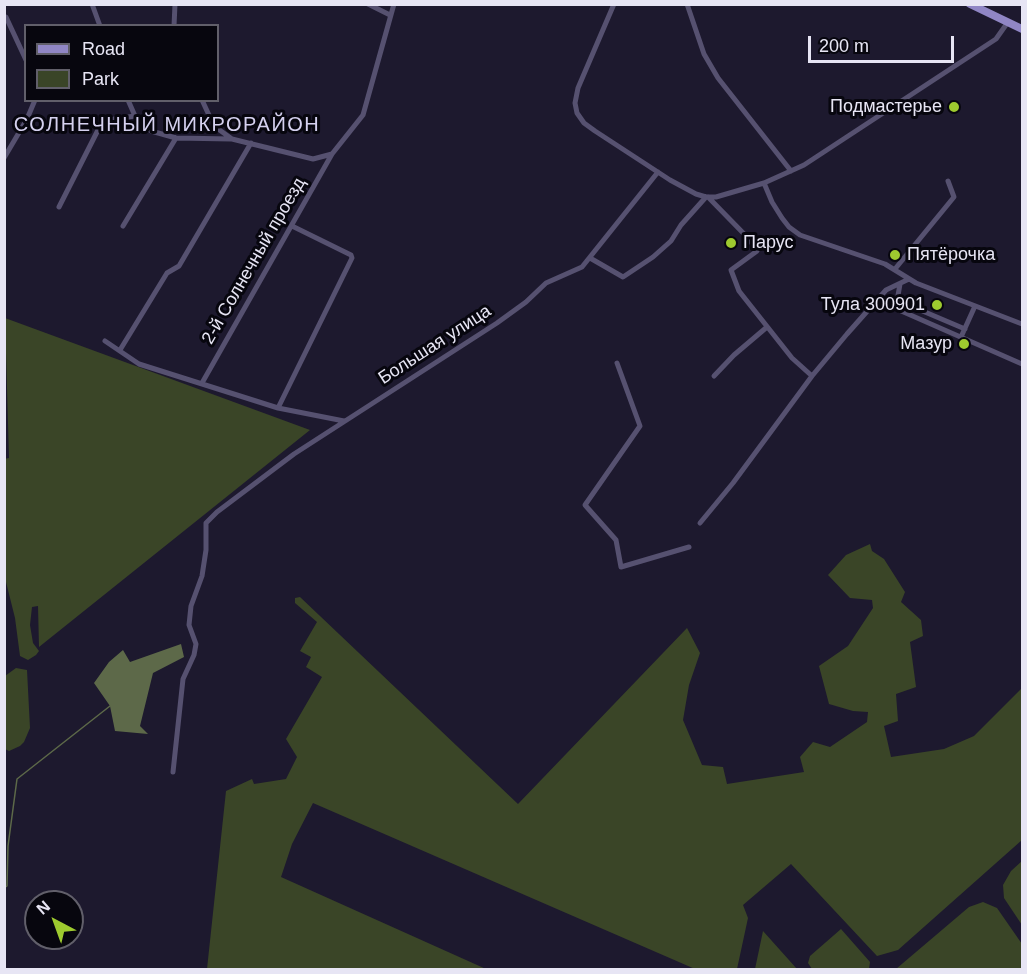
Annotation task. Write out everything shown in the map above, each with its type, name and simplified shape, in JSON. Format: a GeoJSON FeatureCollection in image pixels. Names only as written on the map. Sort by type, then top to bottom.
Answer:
{"type":"FeatureCollection","features":[{"type":"Feature","properties":{"kind":"main road"},"geometry":{"type":"LineString","coordinates":[[969,4],[1023,30]]}},
{"type":"Feature","properties":{"kind":"street"},"geometry":{"type":"LineString","coordinates":[[92,4],[99,24]]}},
{"type":"Feature","properties":{"kind":"street"},"geometry":{"type":"LineString","coordinates":[[174,24],[175,4]]}},
{"type":"Feature","properties":{"kind":"street"},"geometry":{"type":"LineString","coordinates":[[368,4],[390,15]]}},
{"type":"Feature","properties":{"kind":"street","name":"2-й Солнечный проезд"},"geometry":{"type":"LineString","coordinates":[[202,383],[332,154],[363,115],[394,4]]}},
{"type":"Feature","properties":{"kind":"street"},"geometry":{"type":"LineString","coordinates":[[614,4],[578,88],[575,103],[577,113],[595,132],[658,172],[696,194],[707,197],[764,183],[791,171],[996,39],[1008,22]]}},
{"type":"Feature","properties":{"kind":"street"},"geometry":{"type":"LineString","coordinates":[[687,4],[704,54],[718,78],[791,171]]}},
{"type":"Feature","properties":{"kind":"street"},"geometry":{"type":"LineString","coordinates":[[6,17],[24,56]]}},
{"type":"Feature","properties":{"kind":"street"},"geometry":{"type":"LineString","coordinates":[[4,158],[34,102]]}},
{"type":"Feature","properties":{"kind":"street"},"geometry":{"type":"LineString","coordinates":[[129,102],[135,116],[151,131],[177,138],[232,139],[313,159],[332,154]]}},
{"type":"Feature","properties":{"kind":"street"},"geometry":{"type":"LineString","coordinates":[[203,102],[214,126],[232,139]]}},
{"type":"Feature","properties":{"kind":"street"},"geometry":{"type":"LineString","coordinates":[[59,207],[98,130],[105,122],[135,116]]}},
{"type":"Feature","properties":{"kind":"street"},"geometry":{"type":"LineString","coordinates":[[123,226],[177,138]]}},
{"type":"Feature","properties":{"kind":"street"},"geometry":{"type":"LineString","coordinates":[[120,350],[167,273],[179,266],[252,143]]}},
{"type":"Feature","properties":{"kind":"street","name":"Большая улица"},"geometry":{"type":"LineString","coordinates":[[173,772],[183,679],[194,655],[196,644],[189,625],[191,606],[202,576],[206,550],[206,523],[294,454],[497,324],[546,283],[582,267],[658,172]]}},
{"type":"Feature","properties":{"kind":"street"},"geometry":{"type":"LineString","coordinates":[[895,269],[954,197],[948,181]]}},
{"type":"Feature","properties":{"kind":"street"},"geometry":{"type":"LineString","coordinates":[[764,183],[782,218],[800,235],[876,260],[909,279],[1023,324]]}},
{"type":"Feature","properties":{"kind":"street"},"geometry":{"type":"LineString","coordinates":[[591,258],[623,277],[671,242],[681,225],[707,197]]}},
{"type":"Feature","properties":{"kind":"street"},"geometry":{"type":"LineString","coordinates":[[707,197],[757,251],[731,270],[739,291],[792,358],[812,376]]}},
{"type":"Feature","properties":{"kind":"street"},"geometry":{"type":"LineString","coordinates":[[278,408],[352,258],[351,255],[292,226]]}},
{"type":"Feature","properties":{"kind":"street"},"geometry":{"type":"LineString","coordinates":[[700,523],[733,483],[812,376],[886,290],[909,279]]}},
{"type":"Feature","properties":{"kind":"street"},"geometry":{"type":"LineString","coordinates":[[900,284],[899,301],[896,308],[902,312],[1023,364]]}},
{"type":"Feature","properties":{"kind":"street"},"geometry":{"type":"LineString","coordinates":[[899,301],[965,329]]}},
{"type":"Feature","properties":{"kind":"street"},"geometry":{"type":"LineString","coordinates":[[961,337],[975,306]]}},
{"type":"Feature","properties":{"kind":"street"},"geometry":{"type":"LineString","coordinates":[[714,376],[734,355],[767,327]]}},
{"type":"Feature","properties":{"kind":"street"},"geometry":{"type":"LineString","coordinates":[[105,341],[139,364],[278,408],[344,421]]}},
{"type":"Feature","properties":{"kind":"street"},"geometry":{"type":"LineString","coordinates":[[617,363],[640,426],[585,505],[616,540],[621,567],[689,547]]}},
{"type":"Feature","properties":{"kind":"green space"},"geometry":{"type":"Polygon","coordinates":[[[5,318],[310,430],[39,647],[38,606],[32,607],[30,625],[33,643],[39,651],[28,660],[20,656],[15,618],[5,578],[4,459],[9,458],[5,318]]]}},
{"type":"Feature","properties":{"kind":"green space"},"geometry":{"type":"Polygon","coordinates":[[[870,544],[872,551],[884,559],[905,592],[901,602],[921,620],[923,636],[910,642],[916,687],[896,694],[898,721],[884,726],[891,757],[944,749],[974,736],[1022,688],[1022,840],[898,950],[877,956],[791,864],[743,905],[748,918],[737,969],[695,969],[313,803],[292,844],[281,877],[486,969],[207,969],[226,791],[252,779],[254,784],[286,779],[297,757],[286,739],[322,677],[306,667],[311,657],[300,651],[317,622],[295,603],[295,598],[300,597],[518,804],[687,628],[700,653],[689,685],[683,720],[702,765],[723,767],[727,784],[804,772],[800,757],[813,742],[830,747],[867,722],[868,712],[853,711],[829,704],[819,666],[848,646],[873,608],[872,600],[850,598],[828,575],[846,555],[870,544]]]}},
{"type":"Feature","properties":{"kind":"green space"},"geometry":{"type":"Polygon","coordinates":[[[16,668],[27,670],[30,728],[24,742],[9,751],[5,749],[5,676],[16,668]]]}},
{"type":"Feature","properties":{"kind":"green space"},"geometry":{"type":"Polygon","coordinates":[[[1022,861],[1022,925],[1004,898],[1003,885],[1011,871],[1022,861]]]}},
{"type":"Feature","properties":{"kind":"green space"},"geometry":{"type":"Polygon","coordinates":[[[983,902],[997,908],[1022,944],[1022,969],[896,969],[969,907],[983,902]]]}},
{"type":"Feature","properties":{"kind":"green space"},"geometry":{"type":"Polygon","coordinates":[[[841,929],[870,962],[869,969],[812,969],[808,963],[810,956],[841,929]]]}},
{"type":"Feature","properties":{"kind":"green space"},"geometry":{"type":"Polygon","coordinates":[[[763,931],[797,969],[755,969],[763,931]]]}},
{"type":"Feature","properties":{"kind":"shaded area"},"geometry":{"type":"Polygon","coordinates":[[[181,644],[184,657],[153,673],[140,726],[148,734],[115,731],[110,706],[94,683],[109,662],[123,650],[130,662],[181,644]]]}},
{"type":"Feature","properties":{"kind":"waterway"},"geometry":{"type":"LineString","coordinates":[[4,888],[7,886],[8,846],[17,779],[110,706]]}},
{"type":"Feature","properties":{"kind":"place","name":"Подмастерье"},"geometry":{"type":"Point","coordinates":[954,107]}},
{"type":"Feature","properties":{"kind":"place","name":"Парус"},"geometry":{"type":"Point","coordinates":[731,243]}},
{"type":"Feature","properties":{"kind":"place","name":"Пятёрочка"},"geometry":{"type":"Point","coordinates":[895,255]}},
{"type":"Feature","properties":{"kind":"place","name":"Тула 300901"},"geometry":{"type":"Point","coordinates":[937,305]}},
{"type":"Feature","properties":{"kind":"place","name":"Мазур"},"geometry":{"type":"Point","coordinates":[964,344]}},
{"type":"Feature","properties":{"kind":"district","name":"СОЛНЕЧНЫЙ МИКРОРАЙОН"},"geometry":{"type":"Point","coordinates":[167,125]}}]}
